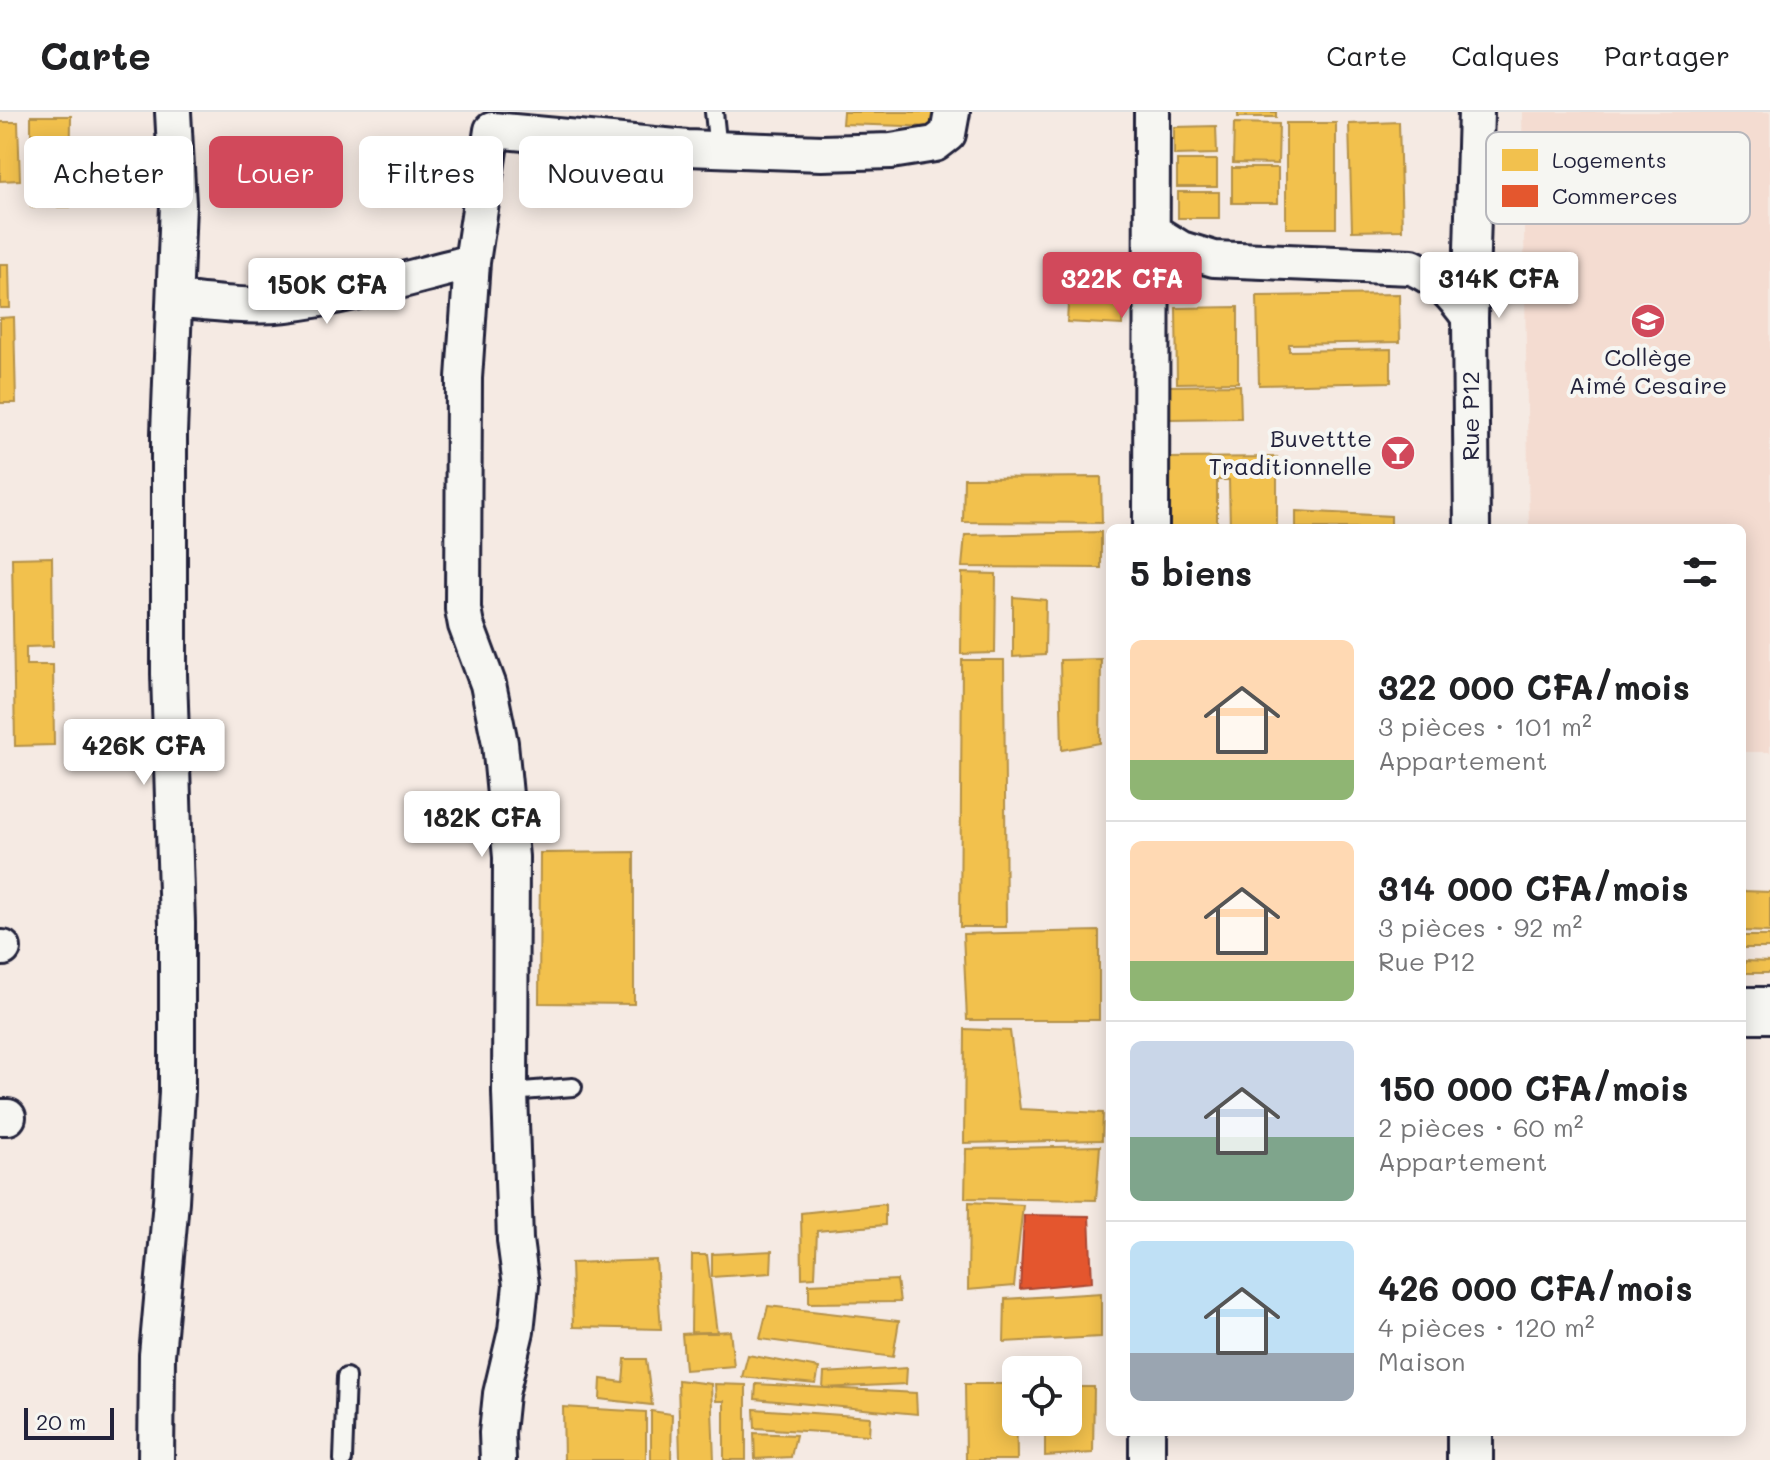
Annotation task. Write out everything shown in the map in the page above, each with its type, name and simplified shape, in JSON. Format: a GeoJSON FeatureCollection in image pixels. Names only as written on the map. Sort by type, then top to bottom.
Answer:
{"type":"FeatureCollection","features":[{"type":"Feature","properties":{"kind":"street"},"geometry":{"type":"LineString","coordinates":[[156,1460],[157,1355],[177,1092],[177,923],[169,674],[169,433],[178,204],[173,112]]}},
{"type":"Feature","properties":{"kind":"street"},"geometry":{"type":"LineString","coordinates":[[498,1460],[501,1394],[516,1331],[521,1285],[515,1240],[510,1092],[511,857],[500,743],[488,684],[463,609],[464,378],[472,262],[493,121],[616,143],[822,153],[891,151],[935,144],[948,134],[952,112]]}},
{"type":"Feature","properties":{"kind":"street"},"geometry":{"type":"LineString","coordinates":[[1151,524],[1152,112]]}},
{"type":"Feature","properties":{"kind":"street","name":"Rue P12"},"geometry":{"type":"LineString","coordinates":[[1472,524],[1470,318],[1476,112]]}},
{"type":"Feature","properties":{"kind":"street"},"geometry":{"type":"LineString","coordinates":[[1152,231],[1181,249],[1214,259],[1412,267],[1450,290],[1470,318]]}},
{"type":"Feature","properties":{"kind":"street"},"geometry":{"type":"LineString","coordinates":[[175,299],[230,305],[285,304],[367,289],[472,262]]}},
{"type":"Feature","properties":{"kind":"street"},"geometry":{"type":"LineString","coordinates":[[1746,1010],[1770,1010]]}},
{"type":"Feature","properties":{"kind":"street"},"geometry":{"type":"LineString","coordinates":[[1147,1436],[1147,1460]]}},
{"type":"Feature","properties":{"kind":"street"},"geometry":{"type":"LineString","coordinates":[[1470,1436],[1470,1460]]}},
{"type":"Feature","properties":{"kind":"lane"},"geometry":{"type":"LineString","coordinates":[[714,112],[718,150]]}},
{"type":"Feature","properties":{"kind":"lane"},"geometry":{"type":"LineString","coordinates":[[510,1092],[573,1087]]}},
{"type":"Feature","properties":{"kind":"lane"},"geometry":{"type":"LineString","coordinates":[[343,1460],[346,1377]]}},
{"type":"Feature","properties":{"kind":"shaded area","name":"Collège Aimé Cesaire"},"geometry":{"type":"Polygon","coordinates":[[[1522,112],[1770,112],[1770,752],[1746,752],[1746,524],[1529,524],[1524,224],[1750,224],[1750,132],[1522,132],[1522,112]]]}},
{"type":"Feature","properties":{"kind":"building: Logements"},"geometry":{"type":"Polygon","coordinates":[[[843,112],[938,112],[937,127],[842,124],[843,112]]]}},
{"type":"Feature","properties":{"kind":"building: Logements"},"geometry":{"type":"Polygon","coordinates":[[[1238,112],[1276,112],[1276,117],[1238,117],[1238,112]]]}},
{"type":"Feature","properties":{"kind":"building: Logements"},"geometry":{"type":"Polygon","coordinates":[[[31,116],[71,116],[71,136],[31,136],[31,116]]]}},
{"type":"Feature","properties":{"kind":"building: Logements"},"geometry":{"type":"Polygon","coordinates":[[[0,122],[18,122],[20,180],[0,181],[0,122]]]}},
{"type":"Feature","properties":{"kind":"building: Logements"},"geometry":{"type":"Polygon","coordinates":[[[1399,122],[1402,230],[1352,231],[1349,124],[1399,122]]]}},
{"type":"Feature","properties":{"kind":"building: Logements"},"geometry":{"type":"Polygon","coordinates":[[[1234,123],[1279,124],[1278,164],[1233,163],[1234,123]]]}},
{"type":"Feature","properties":{"kind":"building: Logements"},"geometry":{"type":"Polygon","coordinates":[[[1286,123],[1336,123],[1336,228],[1286,228],[1286,123]]]}},
{"type":"Feature","properties":{"kind":"building: Logements"},"geometry":{"type":"Polygon","coordinates":[[[1216,126],[1217,154],[1174,155],[1174,127],[1216,126]]]}},
{"type":"Feature","properties":{"kind":"building: Logements"},"geometry":{"type":"Polygon","coordinates":[[[1177,160],[1217,160],[1217,187],[1177,187],[1177,160]]]}},
{"type":"Feature","properties":{"kind":"building: Logements"},"geometry":{"type":"Polygon","coordinates":[[[1232,168],[1278,168],[1278,203],[1232,203],[1232,168]]]}},
{"type":"Feature","properties":{"kind":"building: Logements"},"geometry":{"type":"Polygon","coordinates":[[[1178,192],[1219,192],[1219,218],[1178,218],[1178,192]]]}},
{"type":"Feature","properties":{"kind":"building: Logements"},"geometry":{"type":"Polygon","coordinates":[[[0,264],[9,264],[10,308],[0,308],[0,264]]]}},
{"type":"Feature","properties":{"kind":"building: Logements"},"geometry":{"type":"Polygon","coordinates":[[[1069,287],[1123,290],[1122,325],[1067,322],[1069,287]]]}},
{"type":"Feature","properties":{"kind":"building: Logements"},"geometry":{"type":"Polygon","coordinates":[[[1399,294],[1400,342],[1289,344],[1289,351],[1391,349],[1391,382],[1259,385],[1257,296],[1399,294]]]}},
{"type":"Feature","properties":{"kind":"building: Logements"},"geometry":{"type":"Polygon","coordinates":[[[1238,307],[1238,382],[1177,383],[1176,308],[1238,307]]]}},
{"type":"Feature","properties":{"kind":"building: Logements"},"geometry":{"type":"Polygon","coordinates":[[[14,317],[16,403],[0,403],[0,318],[14,317]]]}},
{"type":"Feature","properties":{"kind":"building: Logements"},"geometry":{"type":"Polygon","coordinates":[[[1240,385],[1241,418],[1169,419],[1168,386],[1240,385]]]}},
{"type":"Feature","properties":{"kind":"building: Logements"},"geometry":{"type":"Polygon","coordinates":[[[1277,457],[1277,524],[1230,524],[1229,480],[1217,480],[1217,524],[1169,524],[1168,458],[1277,457]]]}},
{"type":"Feature","properties":{"kind":"building: Logements"},"geometry":{"type":"Polygon","coordinates":[[[1101,477],[1102,523],[963,522],[964,478],[1101,477]]]}},
{"type":"Feature","properties":{"kind":"building: Logements"},"geometry":{"type":"Polygon","coordinates":[[[1296,511],[1391,516],[1391,524],[1296,524],[1296,511]]]}},
{"type":"Feature","properties":{"kind":"building: Logements"},"geometry":{"type":"Polygon","coordinates":[[[1101,532],[1101,568],[962,567],[965,535],[1101,532]]]}},
{"type":"Feature","properties":{"kind":"building: Logements"},"geometry":{"type":"Polygon","coordinates":[[[52,557],[53,646],[26,647],[26,665],[53,665],[54,745],[15,746],[12,558],[52,557]]]}},
{"type":"Feature","properties":{"kind":"building: Logements"},"geometry":{"type":"Polygon","coordinates":[[[962,573],[996,574],[995,653],[961,654],[962,573]]]}},
{"type":"Feature","properties":{"kind":"building: Logements"},"geometry":{"type":"Polygon","coordinates":[[[1013,597],[1046,600],[1045,655],[1013,657],[1013,597]]]}},
{"type":"Feature","properties":{"kind":"building: Logements"},"geometry":{"type":"Polygon","coordinates":[[[1101,659],[1100,743],[1062,750],[1060,660],[1101,659]]]}},
{"type":"Feature","properties":{"kind":"building: Logements"},"geometry":{"type":"Polygon","coordinates":[[[962,660],[1004,660],[1006,927],[960,927],[962,660]]]}},
{"type":"Feature","properties":{"kind":"building: Logements"},"geometry":{"type":"Polygon","coordinates":[[[634,852],[634,1004],[539,1003],[540,853],[634,852]]]}},
{"type":"Feature","properties":{"kind":"building: Logements"},"geometry":{"type":"Polygon","coordinates":[[[1746,891],[1770,892],[1770,932],[1746,931],[1746,891]]]}},
{"type":"Feature","properties":{"kind":"building: Logements"},"geometry":{"type":"Polygon","coordinates":[[[1099,931],[1099,1020],[967,1020],[963,934],[1099,931]]]}},
{"type":"Feature","properties":{"kind":"building: Logements"},"geometry":{"type":"Polygon","coordinates":[[[1746,936],[1770,936],[1770,948],[1746,948],[1746,936]]]}},
{"type":"Feature","properties":{"kind":"building: Logements"},"geometry":{"type":"Polygon","coordinates":[[[1746,961],[1770,962],[1770,973],[1746,973],[1746,961]]]}},
{"type":"Feature","properties":{"kind":"building: Logements"},"geometry":{"type":"Polygon","coordinates":[[[965,1029],[1010,1031],[1020,1109],[1103,1113],[1102,1140],[964,1143],[965,1029]]]}},
{"type":"Feature","properties":{"kind":"building: Logements"},"geometry":{"type":"Polygon","coordinates":[[[1100,1146],[1096,1200],[965,1198],[966,1149],[1100,1146]]]}},
{"type":"Feature","properties":{"kind":"building: Logements"},"geometry":{"type":"Polygon","coordinates":[[[969,1202],[1023,1205],[1014,1286],[968,1290],[969,1202]]]}},
{"type":"Feature","properties":{"kind":"building: Logements"},"geometry":{"type":"Polygon","coordinates":[[[885,1204],[885,1225],[817,1231],[815,1277],[802,1278],[801,1213],[885,1204]]]}},
{"type":"Feature","properties":{"kind":"building: Logements"},"geometry":{"type":"Polygon","coordinates":[[[772,1251],[771,1273],[712,1277],[712,1254],[772,1251]]]}},
{"type":"Feature","properties":{"kind":"building: Logements"},"geometry":{"type":"Polygon","coordinates":[[[692,1255],[707,1255],[717,1333],[691,1332],[692,1255]]]}},
{"type":"Feature","properties":{"kind":"building: Logements"},"geometry":{"type":"Polygon","coordinates":[[[656,1260],[661,1329],[573,1327],[571,1263],[656,1260]]]}},
{"type":"Feature","properties":{"kind":"building: Logements"},"geometry":{"type":"Polygon","coordinates":[[[897,1280],[900,1302],[809,1303],[809,1284],[897,1280]]]}},
{"type":"Feature","properties":{"kind":"building: Logements"},"geometry":{"type":"Polygon","coordinates":[[[1101,1293],[1101,1337],[1004,1342],[1005,1299],[1101,1293]]]}},
{"type":"Feature","properties":{"kind":"building: Logements"},"geometry":{"type":"Polygon","coordinates":[[[768,1306],[899,1321],[893,1357],[760,1339],[768,1306]]]}},
{"type":"Feature","properties":{"kind":"building: Logements"},"geometry":{"type":"Polygon","coordinates":[[[730,1331],[734,1366],[685,1370],[682,1334],[730,1331]]]}},
{"type":"Feature","properties":{"kind":"building: Logements"},"geometry":{"type":"Polygon","coordinates":[[[748,1355],[819,1368],[816,1384],[742,1377],[748,1355]]]}},
{"type":"Feature","properties":{"kind":"building: Logements"},"geometry":{"type":"Polygon","coordinates":[[[625,1359],[646,1359],[652,1405],[600,1399],[601,1379],[623,1382],[625,1359]]]}},
{"type":"Feature","properties":{"kind":"building: Logements"},"geometry":{"type":"Polygon","coordinates":[[[907,1368],[906,1384],[823,1388],[824,1373],[907,1368]]]}},
{"type":"Feature","properties":{"kind":"building: Logements"},"geometry":{"type":"Polygon","coordinates":[[[678,1380],[711,1384],[714,1460],[680,1460],[678,1380]]]}},
{"type":"Feature","properties":{"kind":"building: Logements"},"geometry":{"type":"Polygon","coordinates":[[[715,1384],[746,1385],[746,1460],[724,1460],[724,1401],[716,1401],[715,1384]]]}},
{"type":"Feature","properties":{"kind":"building: Logements"},"geometry":{"type":"Polygon","coordinates":[[[756,1384],[916,1393],[917,1414],[755,1399],[756,1384]]]}},
{"type":"Feature","properties":{"kind":"building: Logements"},"geometry":{"type":"Polygon","coordinates":[[[965,1384],[1002,1384],[1002,1436],[1017,1436],[1017,1460],[966,1460],[965,1384]]]}},
{"type":"Feature","properties":{"kind":"building: Logements"},"geometry":{"type":"Polygon","coordinates":[[[1082,1387],[1094,1387],[1093,1453],[1045,1456],[1045,1436],[1082,1436],[1082,1387]]]}},
{"type":"Feature","properties":{"kind":"building: Logements"},"geometry":{"type":"Polygon","coordinates":[[[563,1407],[646,1412],[646,1460],[564,1460],[563,1407]]]}},
{"type":"Feature","properties":{"kind":"building: Logements"},"geometry":{"type":"Polygon","coordinates":[[[754,1409],[870,1417],[869,1435],[755,1428],[754,1409]]]}},
{"type":"Feature","properties":{"kind":"building: Logements"},"geometry":{"type":"Polygon","coordinates":[[[651,1411],[672,1414],[671,1460],[651,1460],[651,1411]]]}},
{"type":"Feature","properties":{"kind":"building: Logements"},"geometry":{"type":"Polygon","coordinates":[[[754,1433],[796,1435],[791,1457],[755,1459],[754,1433]]]}},
{"type":"Feature","properties":{"kind":"building: Commerces"},"geometry":{"type":"Polygon","coordinates":[[[1024,1215],[1089,1216],[1092,1282],[1020,1289],[1024,1215]]]}},
{"type":"Feature","properties":{"kind":"place","name":"Collège Aimé Cesaire"},"geometry":{"type":"Point","coordinates":[1648,321]}},
{"type":"Feature","properties":{"kind":"place","name":"Buvettte Traditionnelle"},"geometry":{"type":"Point","coordinates":[1398,453]}}]}
